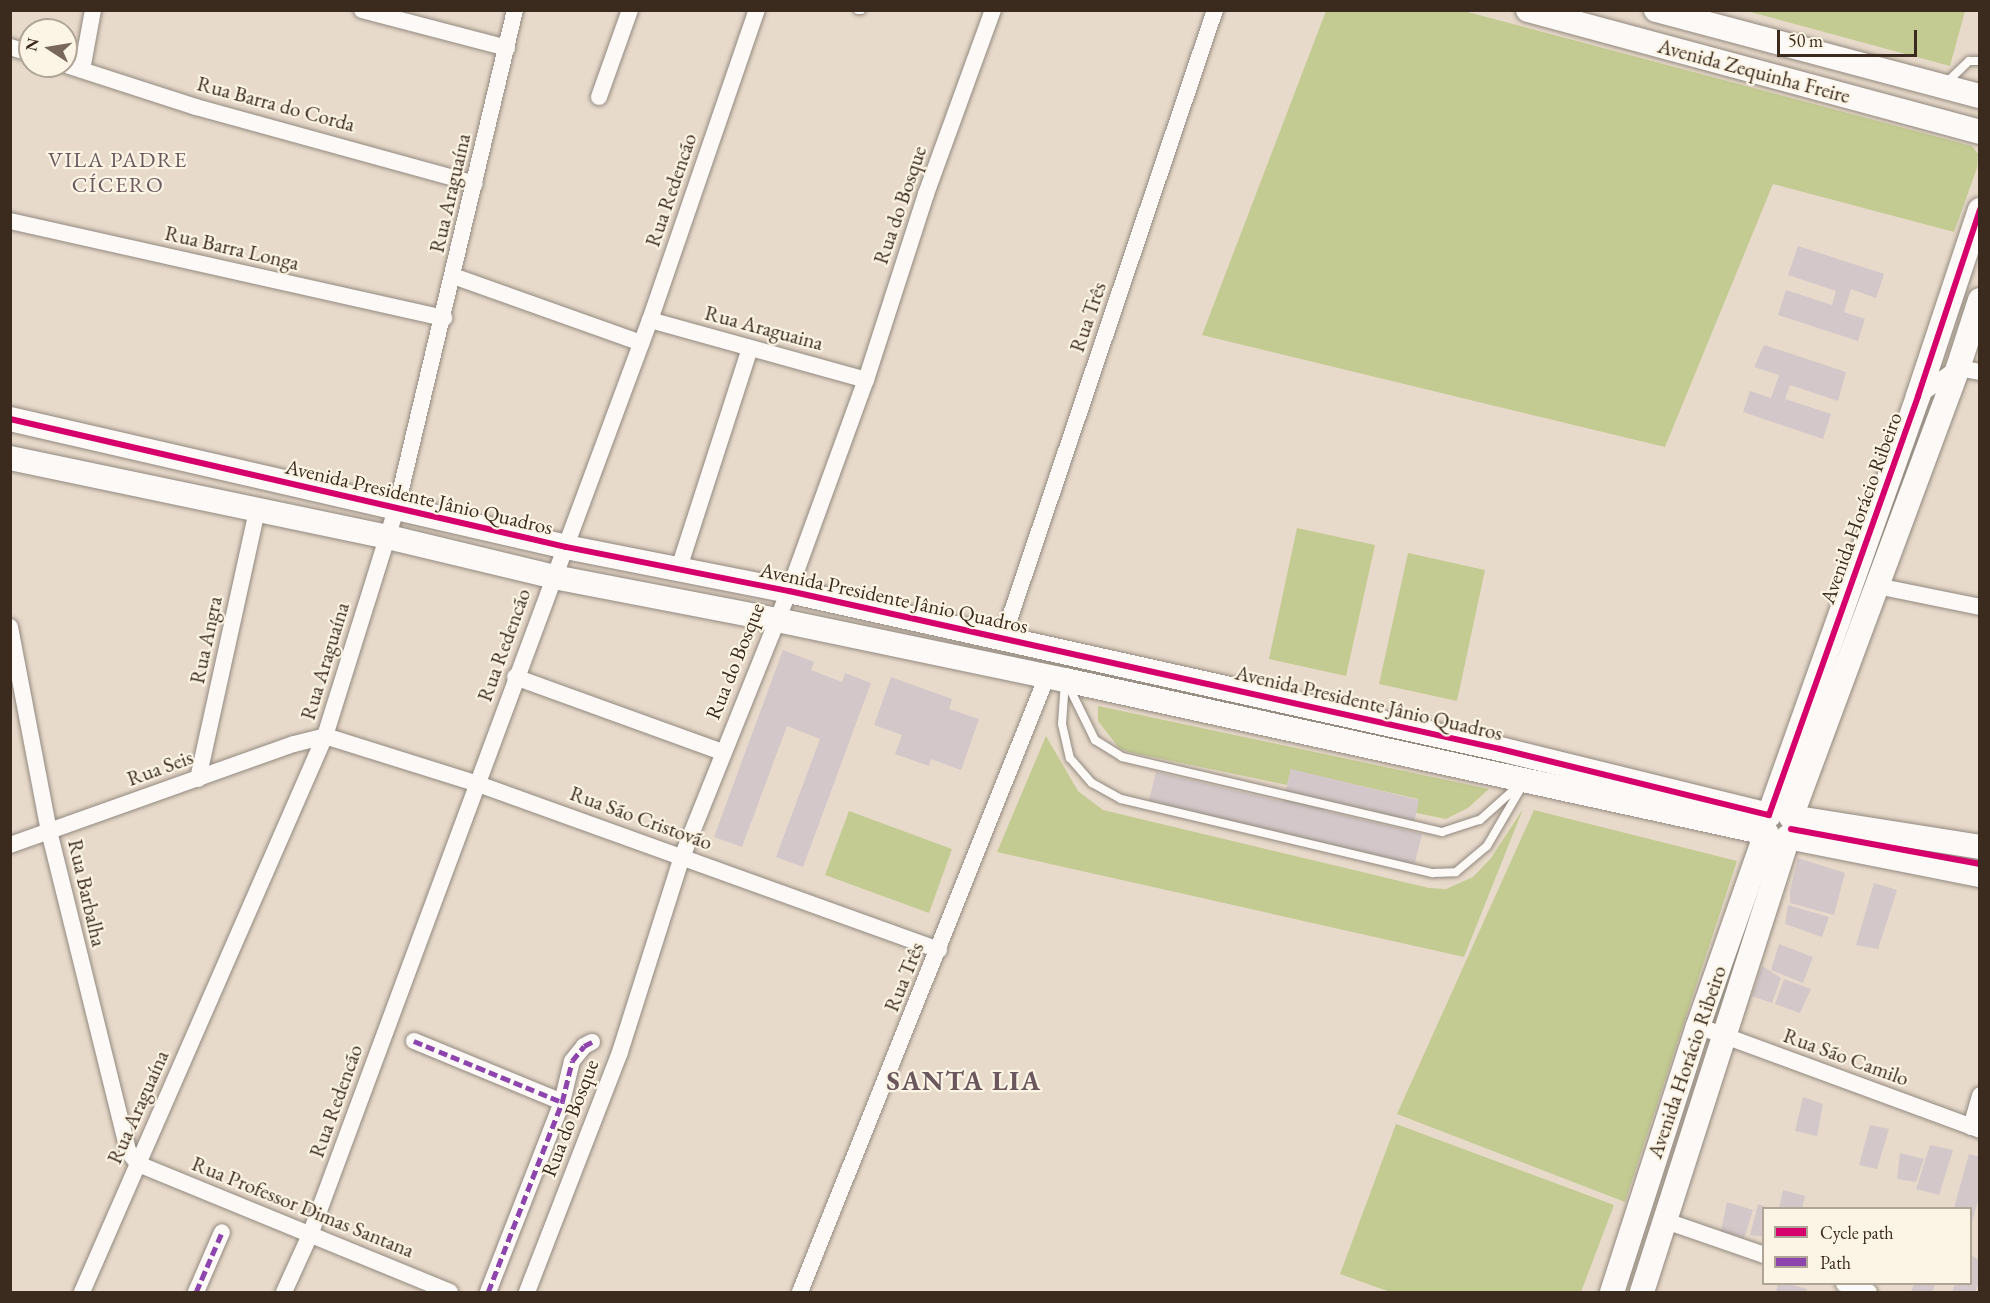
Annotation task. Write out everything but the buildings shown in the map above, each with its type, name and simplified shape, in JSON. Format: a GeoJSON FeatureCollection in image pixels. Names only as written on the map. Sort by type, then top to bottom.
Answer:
{"type":"FeatureCollection","features":[{"type":"Feature","properties":{"kind":"street"},"geometry":{"type":"LineString","coordinates":[[78,56],[93,10]]}},
{"type":"Feature","properties":{"kind":"street"},"geometry":{"type":"LineString","coordinates":[[362,10],[507,48]]}},
{"type":"Feature","properties":{"kind":"street","name":"Rua Araguaína"},"geometry":{"type":"LineString","coordinates":[[82,1293],[326,736],[396,510],[444,318],[515,10]]}},
{"type":"Feature","properties":{"kind":"street"},"geometry":{"type":"LineString","coordinates":[[599,97],[630,10]]}},
{"type":"Feature","properties":{"kind":"street","name":"Rua Redencão"},"geometry":{"type":"LineString","coordinates":[[284,1293],[310,1235],[478,784],[515,677],[650,320],[758,10]]}},
{"type":"Feature","properties":{"kind":"street","name":"Rua do Bosque"},"geometry":{"type":"LineString","coordinates":[[527,1293],[620,1052],[682,857],[722,752],[789,591],[866,380],[926,194],[993,10]]}},
{"type":"Feature","properties":{"kind":"street","name":"Rua Três"},"geometry":{"type":"LineString","coordinates":[[1003,638],[1215,10]]}},
{"type":"Feature","properties":{"kind":"street","name":"Avenida Zequinha Freire"},"geometry":{"type":"LineString","coordinates":[[1528,10],[1980,132]]}},
{"type":"Feature","properties":{"kind":"street","name":"Avenida Zequinha Freire"},"geometry":{"type":"LineString","coordinates":[[1656,10],[1980,96]]}},
{"type":"Feature","properties":{"kind":"street"},"geometry":{"type":"LineString","coordinates":[[1769,74],[1778,57],[1790,47]]}},
{"type":"Feature","properties":{"kind":"street","name":"Rua Barra do Corda"},"geometry":{"type":"LineString","coordinates":[[78,69],[196,107],[474,184]]}},
{"type":"Feature","properties":{"kind":"street","name":"Avenida Horácio Ribeiro"},"geometry":{"type":"LineString","coordinates":[[1642,1293],[1725,1037],[1778,825],[1980,210]]}},
{"type":"Feature","properties":{"kind":"street","name":"Rua Barra Longa"},"geometry":{"type":"LineString","coordinates":[[10,221],[444,318]]}},
{"type":"Feature","properties":{"kind":"street"},"geometry":{"type":"LineString","coordinates":[[453,276],[641,343]]}},
{"type":"Feature","properties":{"kind":"street","name":"Avenida Horácio Ribeiro"},"geometry":{"type":"LineString","coordinates":[[1612,1293],[1698,1026],[1778,825],[1969,370],[1980,300]]}},
{"type":"Feature","properties":{"kind":"street","name":"Rua Araguaina"},"geometry":{"type":"LineString","coordinates":[[650,320],[866,380]]}},
{"type":"Feature","properties":{"kind":"street"},"geometry":{"type":"LineString","coordinates":[[680,568],[750,348]]}},
{"type":"Feature","properties":{"kind":"street"},"geometry":{"type":"LineString","coordinates":[[1918,396],[1969,370]]}},
{"type":"Feature","properties":{"kind":"street","name":"Avenida Presidente Jânio Quadros"},"geometry":{"type":"LineString","coordinates":[[10,419],[396,510],[566,547],[789,591],[1500,749],[1778,825],[1980,875]]}},
{"type":"Feature","properties":{"kind":"street","name":"Avenida Presidente Jânio Quadros"},"geometry":{"type":"LineString","coordinates":[[10,458],[388,537],[554,577],[777,620],[1526,779],[1778,825],[1980,847]]}},
{"type":"Feature","properties":{"kind":"street","name":"Rua Angra"},"geometry":{"type":"LineString","coordinates":[[198,778],[257,510]]}},
{"type":"Feature","properties":{"kind":"street"},"geometry":{"type":"LineString","coordinates":[[1877,586],[1980,607]]}},
{"type":"Feature","properties":{"kind":"street","name":"Rua Barbalha"},"geometry":{"type":"LineString","coordinates":[[10,627],[49,831],[124,1143],[138,1164]]}},
{"type":"Feature","properties":{"kind":"street"},"geometry":{"type":"LineString","coordinates":[[1056,678],[1085,656]]}},
{"type":"Feature","properties":{"kind":"street"},"geometry":{"type":"LineString","coordinates":[[515,677],[722,752]]}},
{"type":"Feature","properties":{"kind":"street","name":"Rua Três"},"geometry":{"type":"LineString","coordinates":[[800,1293],[939,950],[1056,678]]}},
{"type":"Feature","properties":{"kind":"street","name":"Rua Seis"},"geometry":{"type":"LineString","coordinates":[[10,845],[294,744],[326,736]]}},
{"type":"Feature","properties":{"kind":"street","name":"Rua São Cristovão"},"geometry":{"type":"LineString","coordinates":[[326,736],[478,784],[939,950]]}},
{"type":"Feature","properties":{"kind":"street"},"geometry":{"type":"LineString","coordinates":[[1500,749],[1526,779]]}},
{"type":"Feature","properties":{"kind":"street","name":"Rua São Camilo"},"geometry":{"type":"LineString","coordinates":[[1698,1026],[1975,1128]]}},
{"type":"Feature","properties":{"kind":"street"},"geometry":{"type":"LineString","coordinates":[[414,1041],[562,1102]]}},
{"type":"Feature","properties":{"kind":"street"},"geometry":{"type":"LineString","coordinates":[[488,1293],[562,1102],[572,1061],[584,1046],[592,1042]]}},
{"type":"Feature","properties":{"kind":"street"},"geometry":{"type":"LineString","coordinates":[[1975,1128],[1980,1095]]}},
{"type":"Feature","properties":{"kind":"street","name":"Rua Professor Dimas Santana"},"geometry":{"type":"LineString","coordinates":[[138,1164],[450,1293]]}},
{"type":"Feature","properties":{"kind":"street"},"geometry":{"type":"LineString","coordinates":[[1666,1221],[1762,1254]]}},
{"type":"Feature","properties":{"kind":"street"},"geometry":{"type":"LineString","coordinates":[[196,1293],[222,1232]]}},
{"type":"Feature","properties":{"kind":"street"},"geometry":{"type":"LineString","coordinates":[[1847,1285],[1869,1293]]}},
{"type":"Feature","properties":{"kind":"lane"},"geometry":{"type":"LineString","coordinates":[[1943,87],[1969,61],[1980,61]]}},
{"type":"Feature","properties":{"kind":"lane"},"geometry":{"type":"LineString","coordinates":[[1056,678],[1062,724],[1070,758],[1092,783],[1121,799],[1431,873],[1456,872],[1487,846],[1526,779]]}},
{"type":"Feature","properties":{"kind":"lane"},"geometry":{"type":"LineString","coordinates":[[1056,678],[1095,740],[1122,757],[1442,832],[1480,820],[1526,779]]}},
{"type":"Feature","properties":{"kind":"green space"},"geometry":{"type":"Polygon","coordinates":[[[1326,11],[1464,11],[1972,146],[1978,154],[1977,168],[1954,232],[1773,184],[1665,447],[1202,335],[1326,11]]]}},
{"type":"Feature","properties":{"kind":"green space"},"geometry":{"type":"Polygon","coordinates":[[[1747,11],[1965,11],[1950,66],[1747,11]]]}},
{"type":"Feature","properties":{"kind":"green space"},"geometry":{"type":"Polygon","coordinates":[[[1297,528],[1375,545],[1346,676],[1269,659],[1297,528]]]}},
{"type":"Feature","properties":{"kind":"green space"},"geometry":{"type":"Polygon","coordinates":[[[1408,553],[1485,570],[1457,701],[1379,684],[1408,553]]]}},
{"type":"Feature","properties":{"kind":"green space"},"geometry":{"type":"Polygon","coordinates":[[[1098,706],[1489,789],[1468,808],[1446,819],[1416,813],[1418,799],[1291,770],[1287,785],[1129,752],[1119,748],[1098,721],[1098,706]]]}},
{"type":"Feature","properties":{"kind":"green space"},"geometry":{"type":"Polygon","coordinates":[[[1046,736],[1078,791],[1103,810],[1429,888],[1446,889],[1473,877],[1491,858],[1523,809],[1464,957],[997,852],[1046,736]]]}},
{"type":"Feature","properties":{"kind":"green space"},"geometry":{"type":"Polygon","coordinates":[[[1534,810],[1737,861],[1625,1202],[1397,1114],[1534,810]]]}},
{"type":"Feature","properties":{"kind":"green space"},"geometry":{"type":"Polygon","coordinates":[[[849,811],[952,849],[929,913],[825,875],[849,811]]]}},
{"type":"Feature","properties":{"kind":"green space"},"geometry":{"type":"Polygon","coordinates":[[[1396,1124],[1614,1205],[1581,1292],[1390,1292],[1340,1274],[1396,1124]]]}},
{"type":"Feature","properties":{"kind":"marked path"},"geometry":{"type":"LineString","coordinates":[[414,1041],[562,1102]]}},
{"type":"Feature","properties":{"kind":"marked path"},"geometry":{"type":"LineString","coordinates":[[488,1292],[562,1102],[572,1061],[584,1046],[592,1042]]}},
{"type":"Feature","properties":{"kind":"marked path"},"geometry":{"type":"LineString","coordinates":[[196,1292],[222,1232]]}},
{"type":"Feature","properties":{"kind":"cycle path"},"geometry":{"type":"LineString","coordinates":[[10,419],[566,547],[789,591],[1500,749],[1769,815],[1918,396],[1980,210]]}},
{"type":"Feature","properties":{"kind":"cycle path"},"geometry":{"type":"LineString","coordinates":[[1791,829],[1980,864]]}},
{"type":"Feature","properties":{"kind":"district","name":"VILA PADRE CÍCERO"},"geometry":{"type":"Point","coordinates":[118,172]}},
{"type":"Feature","properties":{"kind":"district","name":"SANTA LIA"},"geometry":{"type":"Point","coordinates":[964,1081]}}]}
